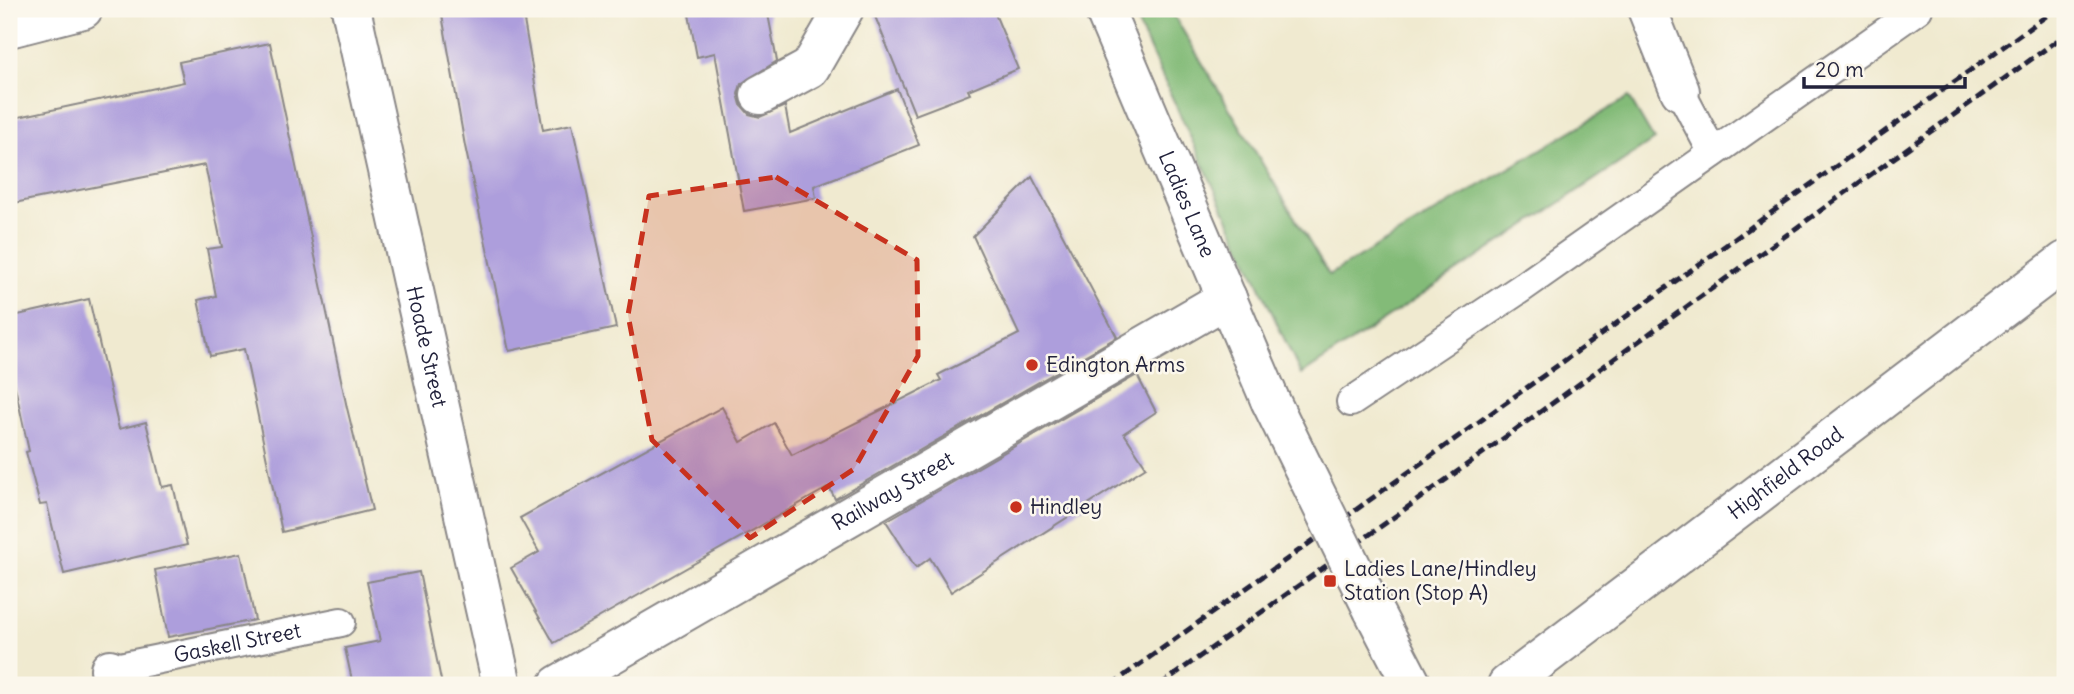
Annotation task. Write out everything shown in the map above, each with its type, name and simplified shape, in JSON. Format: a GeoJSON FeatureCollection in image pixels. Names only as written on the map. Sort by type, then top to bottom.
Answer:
{"type":"FeatureCollection","features":[{"type":"Feature","properties":{"kind":"street"},"geometry":{"type":"LineString","coordinates":[[9,28],[83,9]]}},
{"type":"Feature","properties":{"kind":"street","name":"Hoade Street"},"geometry":{"type":"LineString","coordinates":[[351,9],[502,685]]}},
{"type":"Feature","properties":{"kind":"street"},"geometry":{"type":"LineString","coordinates":[[760,95],[810,68],[844,9]]}},
{"type":"Feature","properties":{"kind":"street","name":"Ladies Lane"},"geometry":{"type":"LineString","coordinates":[[1104,9],[1270,400],[1412,685]]}},
{"type":"Feature","properties":{"kind":"street"},"geometry":{"type":"LineString","coordinates":[[1647,9],[1680,91]]}},
{"type":"Feature","properties":{"kind":"street","name":"Highfield Road"},"geometry":{"type":"LineString","coordinates":[[1507,685],[2065,261]]}},
{"type":"Feature","properties":{"kind":"street","name":"Railway Street"},"geometry":{"type":"LineString","coordinates":[[558,685],[1227,298]]}},
{"type":"Feature","properties":{"kind":"lane"},"geometry":{"type":"LineString","coordinates":[[1351,402],[1918,9]]}},
{"type":"Feature","properties":{"kind":"lane"},"geometry":{"type":"LineString","coordinates":[[1680,91],[1713,153]]}},
{"type":"Feature","properties":{"kind":"lane","name":"Gaskell Street"},"geometry":{"type":"LineString","coordinates":[[112,677],[341,622]]}},
{"type":"Feature","properties":{"kind":"highlighted area"},"geometry":{"type":"Polygon","coordinates":[[[776,177],[917,260],[918,356],[854,469],[750,538],[652,440],[628,315],[649,196],[776,177]]]}},
{"type":"Feature","properties":{"kind":"green space"},"geometry":{"type":"Polygon","coordinates":[[[1131,9],[1170,9],[1329,275],[1629,97],[1654,140],[1301,375],[1131,9]]]}},
{"type":"Feature","properties":{"kind":"building"},"geometry":{"type":"Polygon","coordinates":[[[441,9],[522,9],[543,130],[572,124],[616,328],[509,351],[465,146],[441,9]]]}},
{"type":"Feature","properties":{"kind":"building"},"geometry":{"type":"Polygon","coordinates":[[[688,9],[767,9],[777,61],[741,84],[738,94],[741,105],[749,114],[760,117],[785,106],[790,133],[897,89],[919,145],[814,186],[816,198],[744,211],[715,53],[697,57],[688,9]]]}},
{"type":"Feature","properties":{"kind":"building"},"geometry":{"type":"Polygon","coordinates":[[[872,9],[993,9],[1018,69],[968,90],[970,94],[915,115],[872,9]]]}},
{"type":"Feature","properties":{"kind":"building"},"geometry":{"type":"Polygon","coordinates":[[[270,43],[347,408],[372,510],[282,532],[244,349],[210,356],[198,300],[216,296],[207,249],[222,247],[205,165],[9,204],[9,119],[184,82],[179,62],[270,43]]]}},
{"type":"Feature","properties":{"kind":"building"},"geometry":{"type":"Polygon","coordinates":[[[1032,177],[1117,337],[835,499],[829,487],[554,643],[511,568],[539,552],[520,518],[722,407],[741,442],[774,423],[792,455],[941,380],[938,375],[1019,334],[973,236],[1032,177]]]}},
{"type":"Feature","properties":{"kind":"building"},"geometry":{"type":"Polygon","coordinates":[[[89,299],[119,429],[146,422],[162,487],[173,485],[187,545],[64,574],[47,504],[40,505],[26,452],[29,451],[9,359],[9,317],[89,299]]]}},
{"type":"Feature","properties":{"kind":"building","name":"Hindley"},"geometry":{"type":"Polygon","coordinates":[[[1137,375],[1156,412],[1124,433],[1146,467],[951,592],[930,558],[916,568],[886,521],[1137,375]]]}},
{"type":"Feature","properties":{"kind":"building"},"geometry":{"type":"Polygon","coordinates":[[[241,553],[255,620],[168,637],[155,570],[241,553]]]}},
{"type":"Feature","properties":{"kind":"building"},"geometry":{"type":"Polygon","coordinates":[[[419,572],[442,685],[353,685],[345,648],[380,641],[367,582],[419,572]]]}},
{"type":"Feature","properties":{"kind":"railway"},"geometry":{"type":"LineString","coordinates":[[1111,685],[2056,9]]}},
{"type":"Feature","properties":{"kind":"railway"},"geometry":{"type":"LineString","coordinates":[[1160,685],[2065,35]]}},
{"type":"Feature","properties":{"kind":"place","name":"Edington Arms"},"geometry":{"type":"Point","coordinates":[1032,365]}},
{"type":"Feature","properties":{"kind":"place","name":"Hindley"},"geometry":{"type":"Point","coordinates":[1016,507]}},
{"type":"Feature","properties":{"kind":"place","name":"Ladies Lane/Hindley Station (Stop A)"},"geometry":{"type":"Point","coordinates":[1330,581]}}]}
